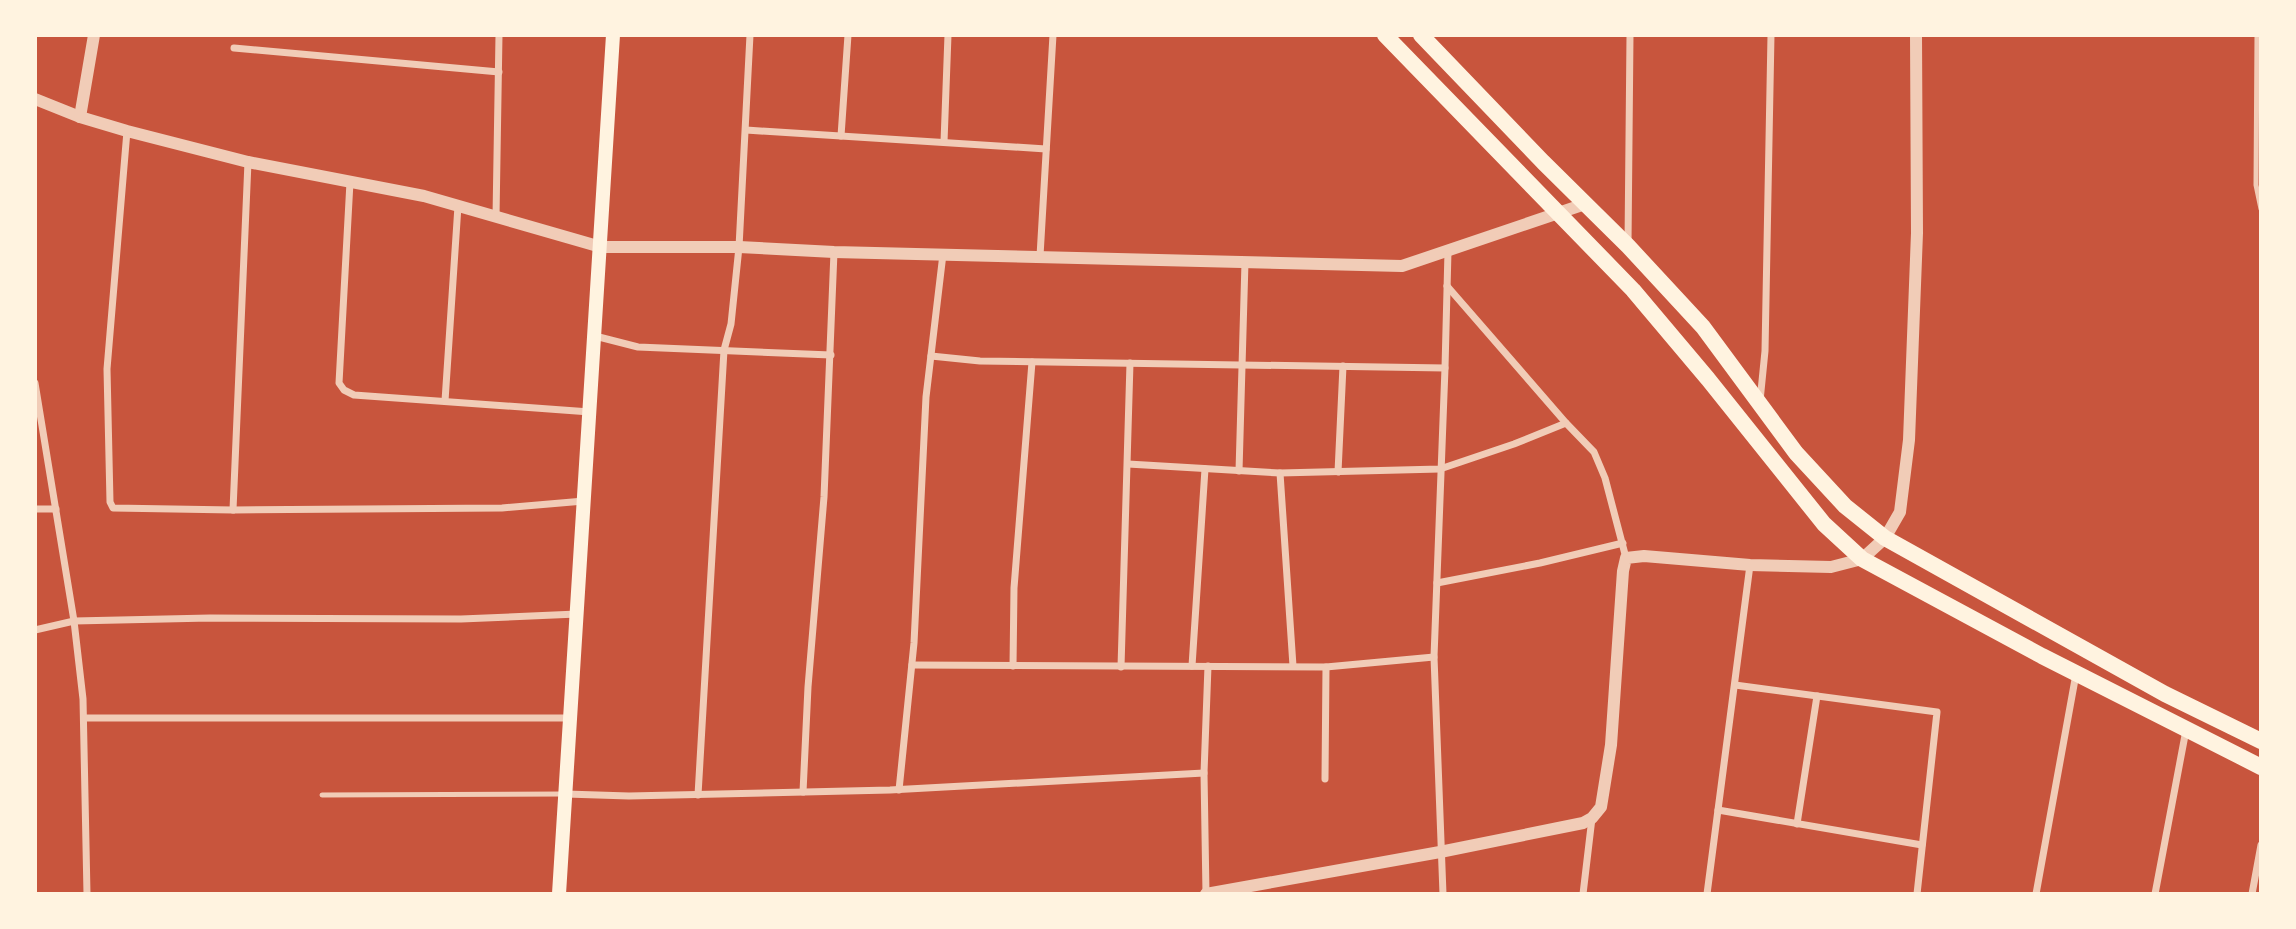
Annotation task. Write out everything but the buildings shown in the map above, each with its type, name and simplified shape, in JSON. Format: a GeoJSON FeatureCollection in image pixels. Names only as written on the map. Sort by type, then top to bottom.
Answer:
{"type":"FeatureCollection","features":[{"type":"Feature","properties":{"kind":"main road"},"geometry":{"type":"LineString","coordinates":[[559,894],[613,35]]}},
{"type":"Feature","properties":{"kind":"main road"},"geometry":{"type":"LineString","coordinates":[[1385,35],[1633,290],[1824,524],[1862,559],[2076,673],[2261,767]]}},
{"type":"Feature","properties":{"kind":"main road"},"geometry":{"type":"LineString","coordinates":[[1421,35],[1628,246],[1703,327],[1796,453],[1846,506],[1885,538],[2165,694],[2261,741]]}},
{"type":"Feature","properties":{"kind":"street"},"geometry":{"type":"LineString","coordinates":[[80,117],[94,35]]}},
{"type":"Feature","properties":{"kind":"street"},"geometry":{"type":"LineString","coordinates":[[496,217],[499,35]]}},
{"type":"Feature","properties":{"kind":"street"},"geometry":{"type":"LineString","coordinates":[[698,795],[724,349],[731,324],[739,247],[750,35]]}},
{"type":"Feature","properties":{"kind":"street"},"geometry":{"type":"LineString","coordinates":[[841,136],[848,35]]}},
{"type":"Feature","properties":{"kind":"street"},"geometry":{"type":"LineString","coordinates":[[944,142],[948,35]]}},
{"type":"Feature","properties":{"kind":"street"},"geometry":{"type":"LineString","coordinates":[[1040,256],[1053,35]]}},
{"type":"Feature","properties":{"kind":"street"},"geometry":{"type":"LineString","coordinates":[[1628,246],[1630,35]]}},
{"type":"Feature","properties":{"kind":"street"},"geometry":{"type":"LineString","coordinates":[[1760,404],[1765,351],[1771,35]]}},
{"type":"Feature","properties":{"kind":"street"},"geometry":{"type":"LineString","coordinates":[[1626,558],[1644,556],[1750,565],[1832,567],[1862,559],[1885,538],[1900,512],[1909,440],[1917,233],[1916,35]]}},
{"type":"Feature","properties":{"kind":"street"},"geometry":{"type":"LineString","coordinates":[[233,48],[499,72]]}},
{"type":"Feature","properties":{"kind":"street"},"geometry":{"type":"LineString","coordinates":[[35,99],[80,117],[127,131],[248,162],[424,196],[601,247],[739,247],[834,252],[1402,266],[1586,204]]}},
{"type":"Feature","properties":{"kind":"street"},"geometry":{"type":"LineString","coordinates":[[746,130],[1046,149]]}},
{"type":"Feature","properties":{"kind":"street"},"geometry":{"type":"LineString","coordinates":[[127,131],[107,369],[110,502],[113,508],[502,508],[585,501]]}},
{"type":"Feature","properties":{"kind":"street"},"geometry":{"type":"LineString","coordinates":[[233,510],[248,162]]}},
{"type":"Feature","properties":{"kind":"street"},"geometry":{"type":"LineString","coordinates":[[349,182],[339,383],[344,390],[354,395],[590,412]]}},
{"type":"Feature","properties":{"kind":"street"},"geometry":{"type":"LineString","coordinates":[[445,401],[458,206]]}},
{"type":"Feature","properties":{"kind":"street"},"geometry":{"type":"LineString","coordinates":[[1443,894],[1434,657],[1448,251]]}},
{"type":"Feature","properties":{"kind":"street"},"geometry":{"type":"LineString","coordinates":[[803,792],[808,687],[824,497],[834,252]]}},
{"type":"Feature","properties":{"kind":"street"},"geometry":{"type":"LineString","coordinates":[[899,790],[912,664],[926,397],[943,254]]}},
{"type":"Feature","properties":{"kind":"street"},"geometry":{"type":"LineString","coordinates":[[1240,471],[1245,262]]}},
{"type":"Feature","properties":{"kind":"street"},"geometry":{"type":"LineString","coordinates":[[1208,666],[1204,773],[1206,894],[1583,823],[1592,818],[1601,807],[1611,745],[1626,558],[1605,478],[1594,452],[1446,285]]}},
{"type":"Feature","properties":{"kind":"street"},"geometry":{"type":"LineString","coordinates":[[595,336],[638,347],[831,355]]}},
{"type":"Feature","properties":{"kind":"street"},"geometry":{"type":"LineString","coordinates":[[931,356],[980,361],[1446,368]]}},
{"type":"Feature","properties":{"kind":"street"},"geometry":{"type":"LineString","coordinates":[[1013,666],[1014,588],[1032,362]]}},
{"type":"Feature","properties":{"kind":"street"},"geometry":{"type":"LineString","coordinates":[[1121,667],[1130,363]]}},
{"type":"Feature","properties":{"kind":"street"},"geometry":{"type":"LineString","coordinates":[[1338,472],[1343,366]]}},
{"type":"Feature","properties":{"kind":"street"},"geometry":{"type":"LineString","coordinates":[[35,383],[74,621],[85,718],[87,894]]}},
{"type":"Feature","properties":{"kind":"street"},"geometry":{"type":"LineString","coordinates":[[1128,464],[1280,473],[1440,469],[1566,423]]}},
{"type":"Feature","properties":{"kind":"street"},"geometry":{"type":"LineString","coordinates":[[35,455],[47,455]]}},
{"type":"Feature","properties":{"kind":"street"},"geometry":{"type":"LineString","coordinates":[[1192,666],[1205,469]]}},
{"type":"Feature","properties":{"kind":"street"},"geometry":{"type":"LineString","coordinates":[[1280,473],[1293,666]]}},
{"type":"Feature","properties":{"kind":"street"},"geometry":{"type":"LineString","coordinates":[[35,509],[55,509]]}},
{"type":"Feature","properties":{"kind":"street"},"geometry":{"type":"LineString","coordinates":[[1437,583],[1540,563],[1623,543]]}},
{"type":"Feature","properties":{"kind":"street"},"geometry":{"type":"LineString","coordinates":[[1707,894],[1750,565]]}},
{"type":"Feature","properties":{"kind":"street"},"geometry":{"type":"LineString","coordinates":[[35,630],[74,621],[210,618],[461,619],[578,614]]}},
{"type":"Feature","properties":{"kind":"street"},"geometry":{"type":"LineString","coordinates":[[912,664],[1326,667],[1434,657]]}},
{"type":"Feature","properties":{"kind":"street"},"geometry":{"type":"LineString","coordinates":[[1325,779],[1326,667]]}},
{"type":"Feature","properties":{"kind":"street"},"geometry":{"type":"LineString","coordinates":[[2036,894],[2076,673]]}},
{"type":"Feature","properties":{"kind":"street"},"geometry":{"type":"LineString","coordinates":[[1735,685],[1937,712],[1917,894]]}},
{"type":"Feature","properties":{"kind":"street"},"geometry":{"type":"LineString","coordinates":[[1797,824],[1816,696]]}},
{"type":"Feature","properties":{"kind":"street"},"geometry":{"type":"LineString","coordinates":[[85,718],[571,718]]}},
{"type":"Feature","properties":{"kind":"street"},"geometry":{"type":"LineString","coordinates":[[2155,894],[2186,729]]}},
{"type":"Feature","properties":{"kind":"street"},"geometry":{"type":"LineString","coordinates":[[566,794],[629,796],[899,790],[1204,773]]}},
{"type":"Feature","properties":{"kind":"street"},"geometry":{"type":"LineString","coordinates":[[1718,810],[1922,845]]}},
{"type":"Feature","properties":{"kind":"street"},"geometry":{"type":"LineString","coordinates":[[1583,894],[1592,818]]}},
{"type":"Feature","properties":{"kind":"street"},"geometry":{"type":"LineString","coordinates":[[2252,894],[2261,845]]}},
{"type":"Feature","properties":{"kind":"lane"},"geometry":{"type":"LineString","coordinates":[[2257,35],[2256,186],[2261,209]]}},
{"type":"Feature","properties":{"kind":"lane"},"geometry":{"type":"LineString","coordinates":[[322,795],[566,794]]}}]}
